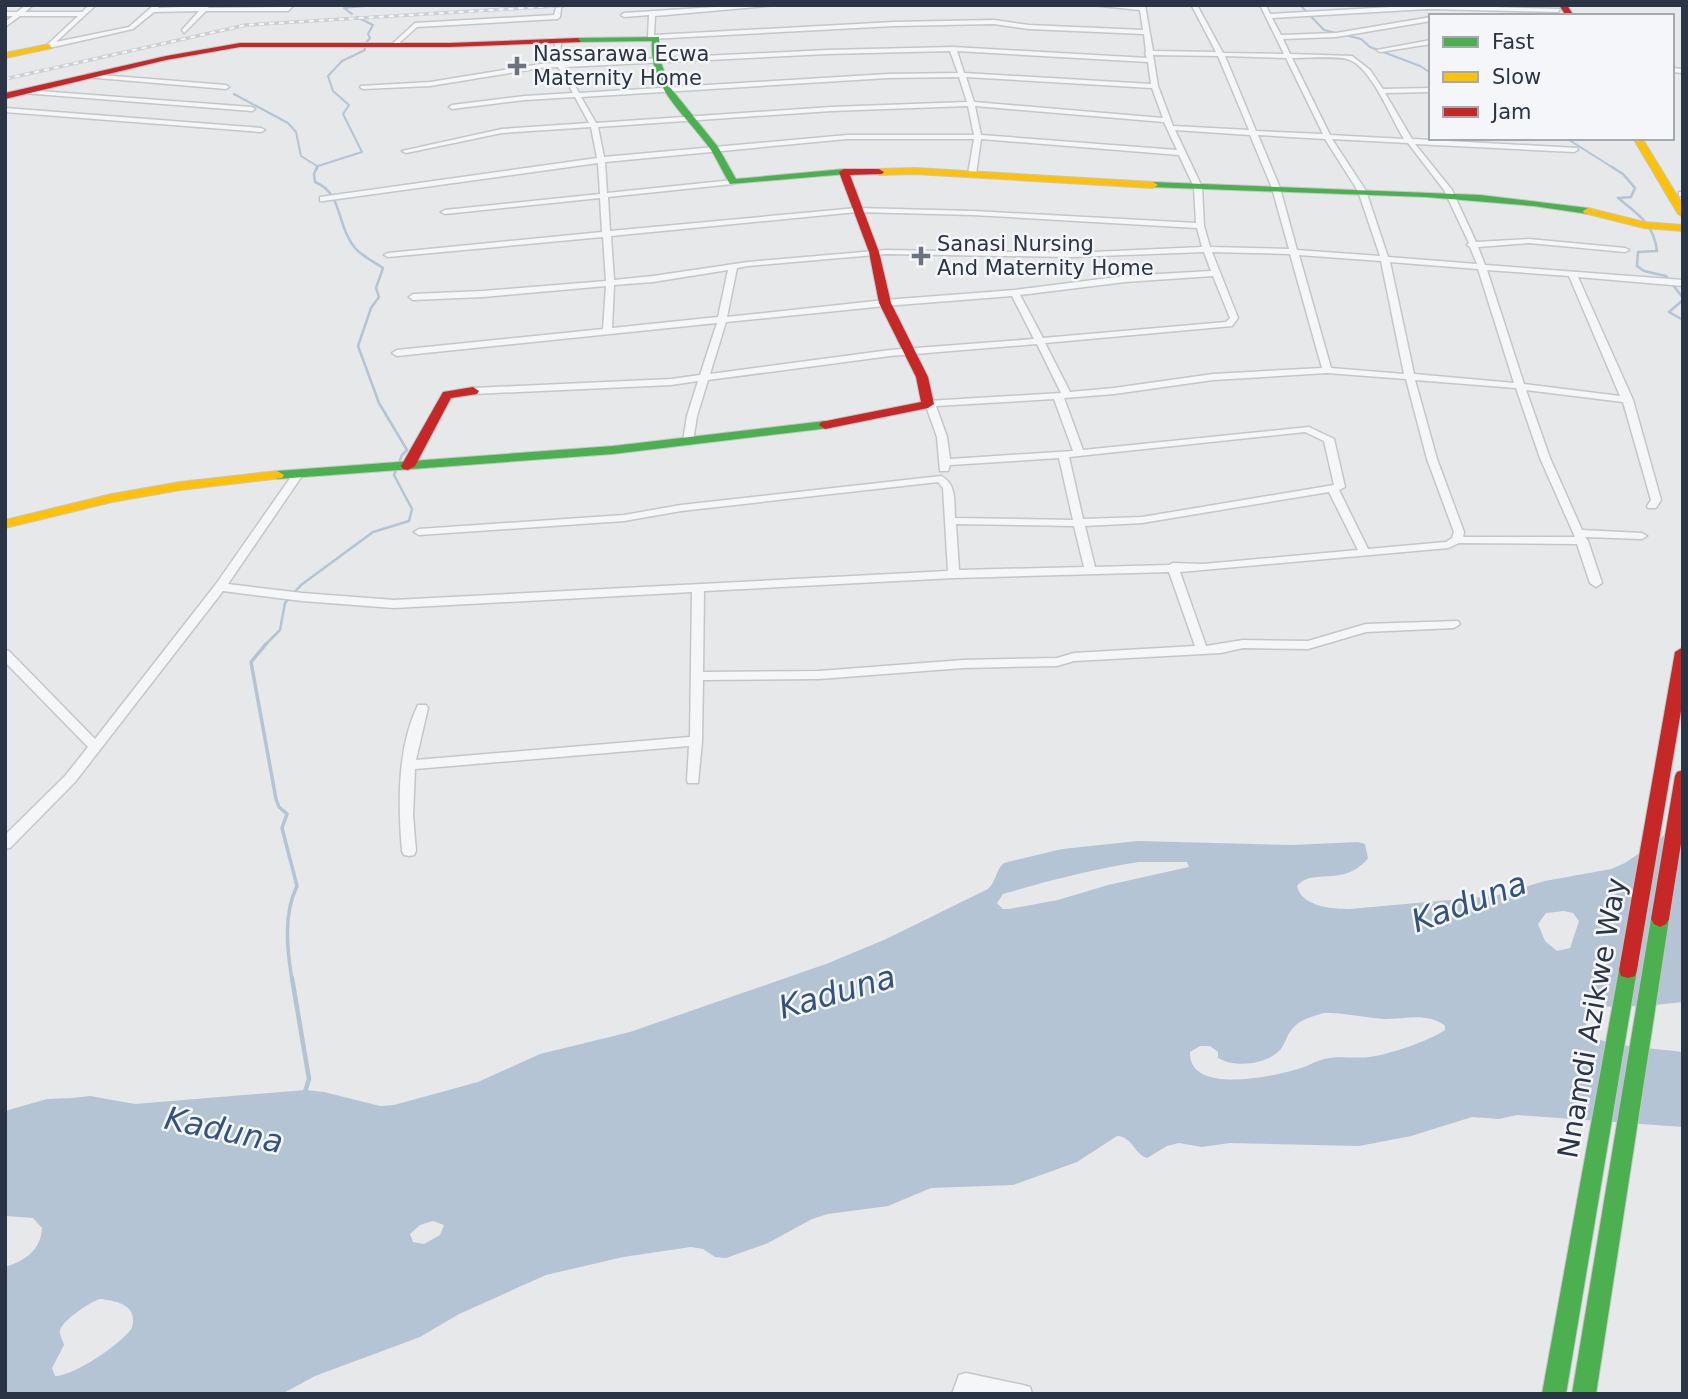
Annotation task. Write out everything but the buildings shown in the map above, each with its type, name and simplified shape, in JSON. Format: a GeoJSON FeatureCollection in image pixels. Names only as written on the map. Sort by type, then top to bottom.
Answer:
{"type":"FeatureCollection","features":[{"type":"Feature","properties":{"kind":"main road"},"geometry":{"type":"LineString","coordinates":[[5,96],[166,58],[240,45],[653,37],[652,62],[666,89],[715,148],[733,182],[879,170],[1198,187],[1362,191],[1586,211],[1650,225],[1683,228]]}},
{"type":"Feature","properties":{"kind":"main road"},"geometry":{"type":"LineString","coordinates":[[5,56],[49,46]]}},
{"type":"Feature","properties":{"kind":"main road"},"geometry":{"type":"LineString","coordinates":[[1638,140],[1683,214]]}},
{"type":"Feature","properties":{"kind":"main road"},"geometry":{"type":"LineString","coordinates":[[1648,140],[1682,195]]}},
{"type":"Feature","properties":{"kind":"main road"},"geometry":{"type":"LineString","coordinates":[[5,524],[112,498],[180,486],[299,473],[613,450],[823,425],[930,405],[922,377],[885,303],[874,253],[844,172]]}},
{"type":"Feature","properties":{"kind":"main road"},"geometry":{"type":"LineString","coordinates":[[408,466],[447,394],[473,391]]}},
{"type":"Feature","properties":{"kind":"main road","name":"Nnamdi Azikwe Way"},"geometry":{"type":"LineString","coordinates":[[1555,1394],[1588,1190],[1683,652]]}},
{"type":"Feature","properties":{"kind":"main road","name":"Nnamdi Azikwe Way"},"geometry":{"type":"LineString","coordinates":[[1584,1394],[1683,776]]}},
{"type":"Feature","properties":{"kind":"street"},"geometry":{"type":"LineString","coordinates":[[5,25],[30,5]]}},
{"type":"Feature","properties":{"kind":"street"},"geometry":{"type":"LineString","coordinates":[[49,46],[93,5]]}},
{"type":"Feature","properties":{"kind":"street"},"geometry":{"type":"LineString","coordinates":[[49,46],[131,28],[156,8],[250,10],[288,9],[291,5]]}},
{"type":"Feature","properties":{"kind":"street"},"geometry":{"type":"LineString","coordinates":[[395,44],[415,25],[558,20],[558,8],[561,5]]}},
{"type":"Feature","properties":{"kind":"street"},"geometry":{"type":"LineString","coordinates":[[624,15],[650,11],[774,5]]}},
{"type":"Feature","properties":{"kind":"street"},"geometry":{"type":"LineString","coordinates":[[473,391],[671,383],[890,353],[909,354],[1229,324],[1234,318],[1215,273],[1200,226],[1198,187],[1169,124],[1156,86],[1142,7],[1095,5]]}},
{"type":"Feature","properties":{"kind":"street"},"geometry":{"type":"LineString","coordinates":[[1263,5],[1327,136],[1362,191],[1385,259],[1410,378],[1432,459],[1459,532],[1457,540]]}},
{"type":"Feature","properties":{"kind":"street"},"geometry":{"type":"LineString","coordinates":[[1195,6],[1221,55],[1276,188],[1327,370]]}},
{"type":"Feature","properties":{"kind":"street"},"geometry":{"type":"LineString","coordinates":[[1269,16],[1427,7],[1559,10]]}},
{"type":"Feature","properties":{"kind":"street"},"geometry":{"type":"LineString","coordinates":[[184,31],[207,8]]}},
{"type":"Feature","properties":{"kind":"street"},"geometry":{"type":"LineString","coordinates":[[1541,14],[1559,10]]}},
{"type":"Feature","properties":{"kind":"street"},"geometry":{"type":"LineString","coordinates":[[650,11],[653,37],[993,22],[1145,32]]}},
{"type":"Feature","properties":{"kind":"street"},"geometry":{"type":"LineString","coordinates":[[5,14],[83,14]]}},
{"type":"Feature","properties":{"kind":"street"},"geometry":{"type":"LineString","coordinates":[[1280,37],[1339,34],[1429,19]]}},
{"type":"Feature","properties":{"kind":"street"},"geometry":{"type":"LineString","coordinates":[[811,28],[818,52]]}},
{"type":"Feature","properties":{"kind":"street"},"geometry":{"type":"LineString","coordinates":[[560,38],[557,59],[594,125],[601,160],[610,283],[607,332]]}},
{"type":"Feature","properties":{"kind":"street"},"geometry":{"type":"LineString","coordinates":[[1380,50],[1429,42]]}},
{"type":"Feature","properties":{"kind":"street"},"geometry":{"type":"LineString","coordinates":[[953,49],[959,75],[971,104],[978,137],[972,174]]}},
{"type":"Feature","properties":{"kind":"street"},"geometry":{"type":"LineString","coordinates":[[363,88],[430,84],[540,66],[563,67],[818,52],[953,49],[1149,57],[1289,55],[1354,58],[1382,91],[1410,141],[1452,197],[1481,269],[1539,443],[1581,537],[1596,583]]}},
{"type":"Feature","properties":{"kind":"street"},"geometry":{"type":"LineString","coordinates":[[452,107],[578,94],[959,75],[1156,86]]}},
{"type":"Feature","properties":{"kind":"street"},"geometry":{"type":"LineString","coordinates":[[88,76],[226,87]]}},
{"type":"Feature","properties":{"kind":"street"},"geometry":{"type":"LineString","coordinates":[[1382,91],[1429,90]]}},
{"type":"Feature","properties":{"kind":"street"},"geometry":{"type":"LineString","coordinates":[[25,92],[252,109]]}},
{"type":"Feature","properties":{"kind":"street"},"geometry":{"type":"LineString","coordinates":[[406,151],[502,131],[971,104],[1252,133],[1483,142],[1574,150]]}},
{"type":"Feature","properties":{"kind":"street"},"geometry":{"type":"LineString","coordinates":[[5,110],[261,130]]}},
{"type":"Feature","properties":{"kind":"street"},"geometry":{"type":"LineString","coordinates":[[323,199],[601,160],[847,137],[978,137],[1182,153]]}},
{"type":"Feature","properties":{"kind":"street"},"geometry":{"type":"LineString","coordinates":[[445,212],[733,182]]}},
{"type":"Feature","properties":{"kind":"street"},"geometry":{"type":"LineString","coordinates":[[388,255],[857,210],[972,213],[1200,226]]}},
{"type":"Feature","properties":{"kind":"street"},"geometry":{"type":"LineString","coordinates":[[1471,245],[1529,241],[1625,250]]}},
{"type":"Feature","properties":{"kind":"street"},"geometry":{"type":"LineString","coordinates":[[413,297],[610,283],[874,253],[1072,255],[1207,249],[1385,259],[1481,269],[1680,282]]}},
{"type":"Feature","properties":{"kind":"street"},"geometry":{"type":"LineString","coordinates":[[688,441],[702,378],[722,320],[733,267]]}},
{"type":"Feature","properties":{"kind":"street"},"geometry":{"type":"LineString","coordinates":[[397,353],[885,303],[1015,293],[1125,279],[1215,273]]}},
{"type":"Feature","properties":{"kind":"street"},"geometry":{"type":"LineString","coordinates":[[1573,276],[1628,400],[1656,500],[1652,506]]}},
{"type":"Feature","properties":{"kind":"street"},"geometry":{"type":"LineString","coordinates":[[1015,293],[1063,395],[1079,454]]}},
{"type":"Feature","properties":{"kind":"street"},"geometry":{"type":"LineString","coordinates":[[940,480],[946,462],[939,424],[930,405],[1063,395],[1213,377],[1327,370],[1520,386],[1628,400]]}},
{"type":"Feature","properties":{"kind":"street"},"geometry":{"type":"LineString","coordinates":[[946,462],[1079,454],[1306,429],[1329,439],[1340,487],[1167,517],[1078,523],[950,521]]}},
{"type":"Feature","properties":{"kind":"street"},"geometry":{"type":"LineString","coordinates":[[1063,455],[1090,570]]}},
{"type":"Feature","properties":{"kind":"street"},"geometry":{"type":"LineString","coordinates":[[5,844],[70,779],[220,587],[299,473]]}},
{"type":"Feature","properties":{"kind":"street"},"geometry":{"type":"LineString","coordinates":[[940,480],[947,488],[954,574]]}},
{"type":"Feature","properties":{"kind":"street"},"geometry":{"type":"LineString","coordinates":[[419,532],[624,519],[681,508],[940,480]]}},
{"type":"Feature","properties":{"kind":"street"},"geometry":{"type":"LineString","coordinates":[[1333,489],[1365,553]]}},
{"type":"Feature","properties":{"kind":"street"},"geometry":{"type":"LineString","coordinates":[[220,587],[394,604],[954,574],[1247,565],[1448,545],[1457,540],[1642,536]]}},
{"type":"Feature","properties":{"kind":"street"},"geometry":{"type":"LineString","coordinates":[[1173,567],[1202,650]]}},
{"type":"Feature","properties":{"kind":"street"},"geometry":{"type":"LineString","coordinates":[[693,780],[698,589]]}},
{"type":"Feature","properties":{"kind":"street"},"geometry":{"type":"LineString","coordinates":[[697,677],[818,675],[1202,650],[1243,644],[1308,645],[1366,628],[1454,624]]}},
{"type":"Feature","properties":{"kind":"street"},"geometry":{"type":"LineString","coordinates":[[5,654],[95,747]]}},
{"type":"Feature","properties":{"kind":"street"},"geometry":{"type":"LineString","coordinates":[[409,851],[406,828],[409,765],[422,708]]}},
{"type":"Feature","properties":{"kind":"street"},"geometry":{"type":"LineString","coordinates":[[409,765],[696,741]]}},
{"type":"Feature","properties":{"kind":"street"},"geometry":{"type":"LineString","coordinates":[[961,1394],[966,1382],[1023,1394]]}},
{"type":"Feature","properties":{"kind":"water","name":"Kaduna"},"geometry":{"type":"Polygon","coordinates":[[[1683,820],[1683,1002],[1595,1007],[1588,1013],[1585,1031],[1601,1040],[1615,1043],[1683,1052],[1683,1127],[1517,1115],[1499,1119],[1472,1117],[1411,1136],[1359,1146],[1230,1143],[1202,1147],[1179,1143],[1167,1146],[1147,1158],[1126,1139],[1117,1136],[1077,1162],[1013,1185],[931,1188],[888,1206],[828,1214],[812,1219],[768,1243],[726,1258],[715,1257],[703,1249],[691,1247],[623,1257],[546,1275],[459,1314],[420,1337],[315,1376],[282,1394],[5,1394],[5,1267],[31,1254],[39,1243],[42,1228],[33,1218],[5,1216],[5,1111],[47,1099],[90,1096],[135,1104],[306,1090],[380,1106],[394,1105],[478,1082],[540,1054],[630,1032],[826,964],[884,940],[988,889],[1004,863],[1062,849],[1138,841],[1292,845],[1358,842],[1365,844],[1368,858],[1359,867],[1339,875],[1311,878],[1297,886],[1300,893],[1311,903],[1350,909],[1494,896],[1545,881],[1611,869],[1653,844],[1683,820]],[[1139,862],[1003,894],[997,903],[1003,909],[1009,909],[1058,900],[1108,885],[1189,867],[1187,862],[1139,862]],[[1546,913],[1538,924],[1545,941],[1557,951],[1570,948],[1579,921],[1573,913],[1546,913]],[[1324,1013],[1297,1024],[1280,1050],[1267,1059],[1233,1063],[1218,1058],[1218,1052],[1210,1046],[1200,1046],[1190,1052],[1193,1066],[1203,1074],[1218,1079],[1255,1078],[1327,1059],[1377,1056],[1419,1043],[1445,1030],[1445,1026],[1438,1022],[1424,1018],[1385,1019],[1324,1013]],[[433,1221],[420,1225],[410,1234],[413,1242],[424,1244],[440,1235],[444,1225],[433,1221]],[[100,1299],[71,1317],[60,1330],[64,1345],[52,1368],[55,1376],[74,1371],[96,1358],[132,1328],[132,1314],[125,1306],[100,1299]]]}},
{"type":"Feature","properties":{"kind":"waterway"},"geometry":{"type":"LineString","coordinates":[[352,14],[344,8],[376,5]]}},
{"type":"Feature","properties":{"kind":"waterway"},"geometry":{"type":"LineString","coordinates":[[1300,5],[1324,30],[1361,39],[1370,47],[1429,72]]}},
{"type":"Feature","properties":{"kind":"waterway"},"geometry":{"type":"LineString","coordinates":[[317,169],[318,166],[362,152],[343,114],[349,105],[333,91],[328,76],[342,61],[365,50],[364,45],[370,38],[368,34],[373,25],[357,17]]}},
{"type":"Feature","properties":{"kind":"waterway"},"geometry":{"type":"LineString","coordinates":[[234,94],[288,123],[296,132],[301,156],[317,166]]}},
{"type":"Feature","properties":{"kind":"waterway"},"geometry":{"type":"LineString","coordinates":[[1569,140],[1615,169]]}},
{"type":"Feature","properties":{"kind":"waterway"},"geometry":{"type":"LineString","coordinates":[[266,644],[280,630],[285,603],[301,585],[373,532],[409,521],[412,509],[394,475],[402,455],[407,450],[379,403],[358,346],[371,308],[379,297],[376,288],[383,268],[361,254],[349,239],[335,202],[324,187],[315,182],[317,167]]}},
{"type":"Feature","properties":{"kind":"waterway"},"geometry":{"type":"LineString","coordinates":[[1612,167],[1623,174],[1635,188],[1631,197],[1618,198],[1644,220],[1655,242],[1657,251],[1638,252],[1637,266],[1644,271],[1666,276],[1683,298]]}},
{"type":"Feature","properties":{"kind":"waterway"},"geometry":{"type":"LineString","coordinates":[[1683,300],[1669,312],[1683,320]]}},
{"type":"Feature","properties":{"kind":"waterway"},"geometry":{"type":"LineString","coordinates":[[266,644],[251,662],[276,799],[279,807],[287,814],[282,828],[297,886],[288,920],[292,980]]}},
{"type":"Feature","properties":{"kind":"waterway"},"geometry":{"type":"LineString","coordinates":[[292,978],[309,1079],[305,1092]]}},
{"type":"Feature","properties":{"kind":"railway"},"geometry":{"type":"LineString","coordinates":[[5,79],[246,25],[573,5]]}},
{"type":"Feature","properties":{"kind":"traffic: fast"},"geometry":{"type":"LineString","coordinates":[[578,40],[656,39],[658,72],[665,86],[715,149],[733,182],[844,172]]}},
{"type":"Feature","properties":{"kind":"traffic: fast"},"geometry":{"type":"LineString","coordinates":[[1153,185],[1426,194],[1534,203],[1588,211]]}},
{"type":"Feature","properties":{"kind":"traffic: fast"},"geometry":{"type":"LineString","coordinates":[[277,475],[613,450],[825,425]]}},
{"type":"Feature","properties":{"kind":"traffic: fast"},"geometry":{"type":"LineString","coordinates":[[1584,1394],[1660,919]]}},
{"type":"Feature","properties":{"kind":"traffic: fast"},"geometry":{"type":"LineString","coordinates":[[1554,1394],[1628,970]]}},
{"type":"Feature","properties":{"kind":"traffic: slow"},"geometry":{"type":"LineString","coordinates":[[5,56],[49,46]]}},
{"type":"Feature","properties":{"kind":"traffic: slow"},"geometry":{"type":"LineString","coordinates":[[1638,140],[1683,214]]}},
{"type":"Feature","properties":{"kind":"traffic: slow"},"geometry":{"type":"LineString","coordinates":[[879,172],[915,171],[1153,185]]}},
{"type":"Feature","properties":{"kind":"traffic: slow"},"geometry":{"type":"LineString","coordinates":[[1588,211],[1644,225],[1683,228]]}},
{"type":"Feature","properties":{"kind":"traffic: slow"},"geometry":{"type":"LineString","coordinates":[[5,524],[112,498],[180,486],[277,475]]}},
{"type":"Feature","properties":{"kind":"traffic: jam"},"geometry":{"type":"LineString","coordinates":[[1563,5],[1569,14]]}},
{"type":"Feature","properties":{"kind":"traffic: jam"},"geometry":{"type":"LineString","coordinates":[[5,96],[166,58],[240,45],[449,45],[578,40]]}},
{"type":"Feature","properties":{"kind":"traffic: jam"},"geometry":{"type":"LineString","coordinates":[[825,425],[928,404],[922,377],[885,303],[874,252],[844,172],[879,172]]}},
{"type":"Feature","properties":{"kind":"traffic: jam"},"geometry":{"type":"LineString","coordinates":[[408,466],[447,395],[473,391]]}},
{"type":"Feature","properties":{"kind":"traffic: jam"},"geometry":{"type":"LineString","coordinates":[[1628,970],[1683,652]]}},
{"type":"Feature","properties":{"kind":"traffic: jam"},"geometry":{"type":"LineString","coordinates":[[1660,919],[1683,776]]}},
{"type":"Feature","properties":{"kind":"place","name":"Nassarawa Ecwa Maternity Home"},"geometry":{"type":"Point","coordinates":[517,66]}},
{"type":"Feature","properties":{"kind":"place","name":"Sanasi Nursing And Maternity Home"},"geometry":{"type":"Point","coordinates":[921,256]}}]}
